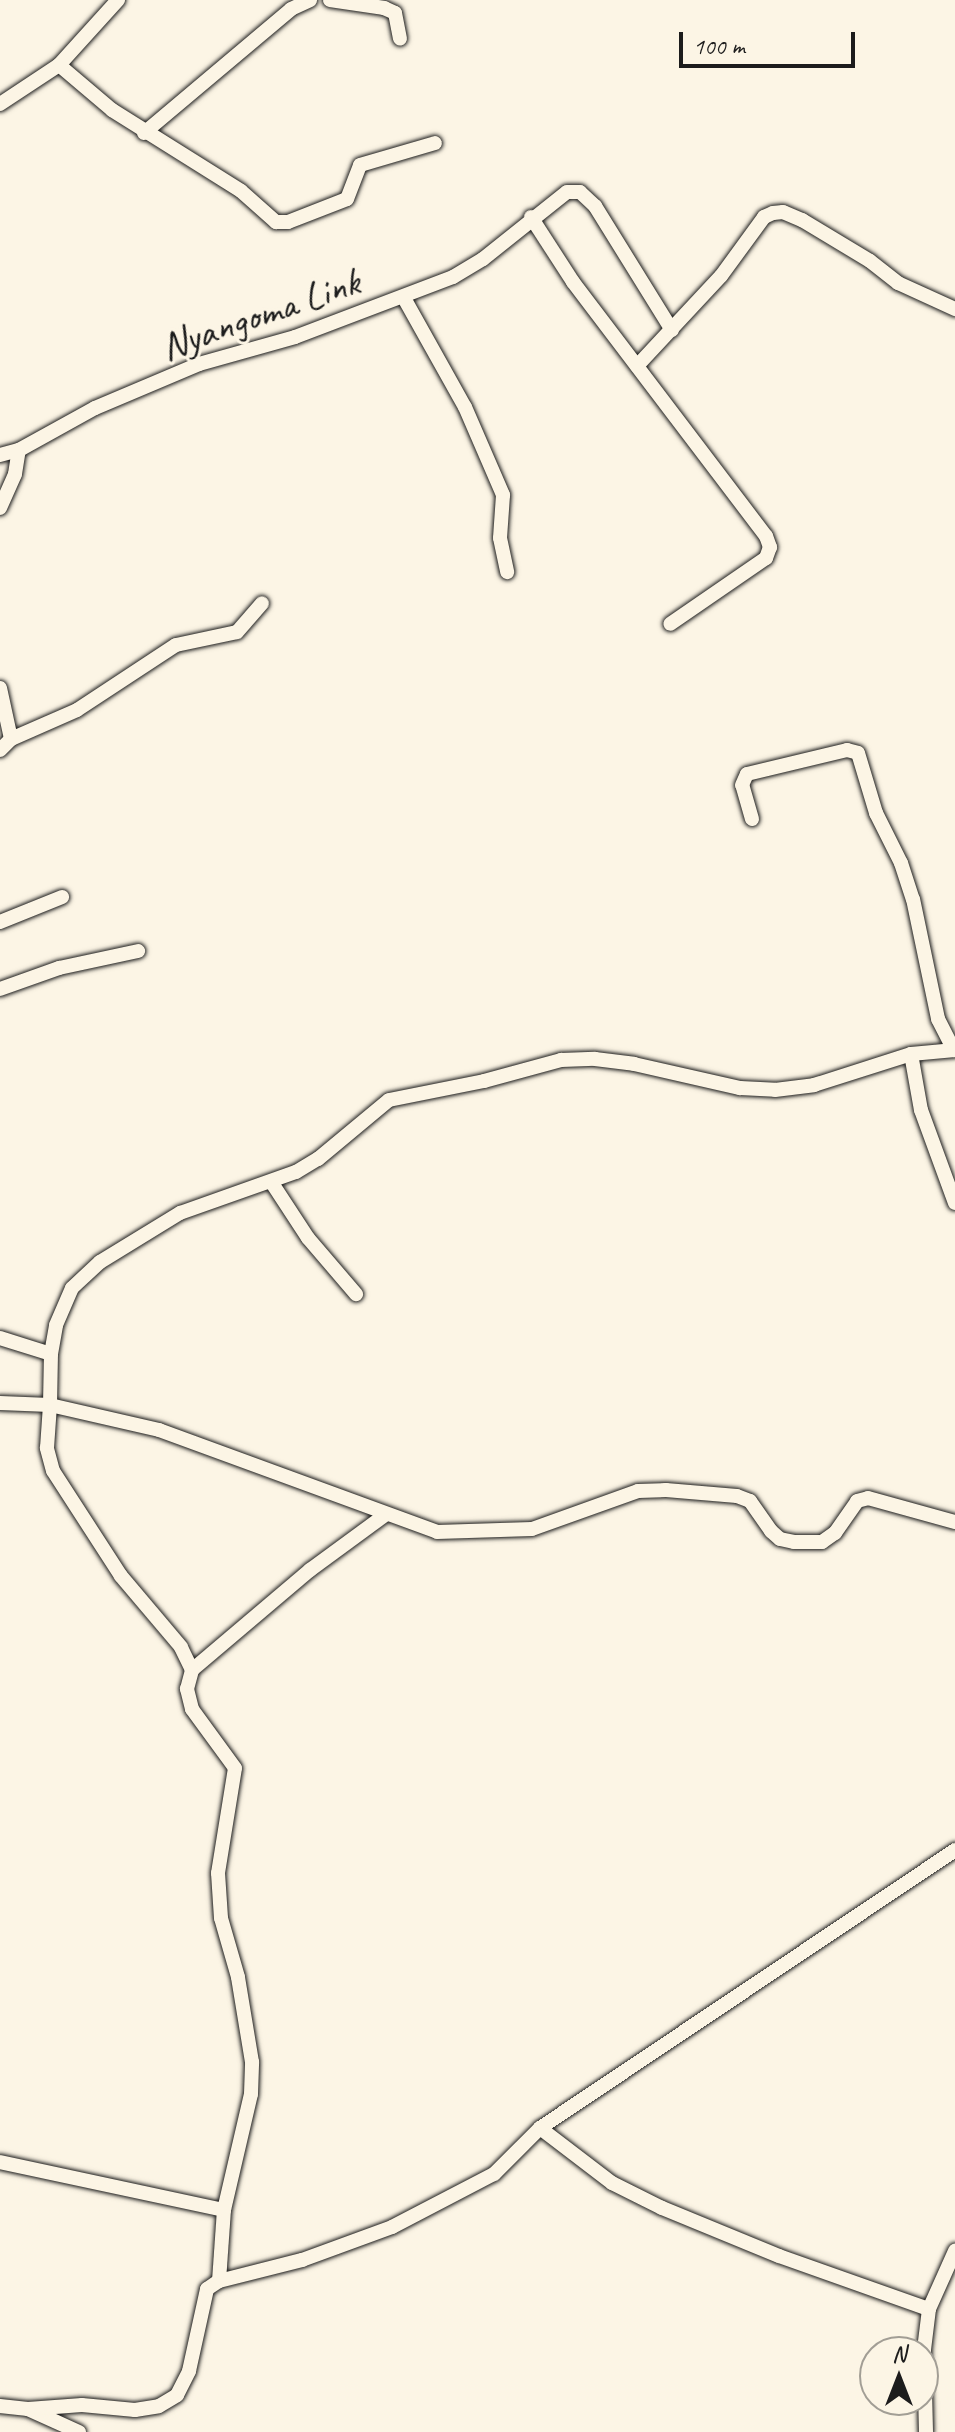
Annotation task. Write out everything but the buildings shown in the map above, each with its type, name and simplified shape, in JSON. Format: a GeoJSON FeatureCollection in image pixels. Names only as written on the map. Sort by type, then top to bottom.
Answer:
{"type":"FeatureCollection","features":[{"type":"Feature","properties":{"kind":"street"},"geometry":{"type":"LineString","coordinates":[[0,104],[59,65],[118,0]]}},
{"type":"Feature","properties":{"kind":"street"},"geometry":{"type":"LineString","coordinates":[[144,133],[291,9],[310,0]]}},
{"type":"Feature","properties":{"kind":"street"},"geometry":{"type":"LineString","coordinates":[[330,0],[384,8],[395,13],[400,39]]}},
{"type":"Feature","properties":{"kind":"street"},"geometry":{"type":"LineString","coordinates":[[59,65],[78,84],[144,133],[241,191],[269,217],[282,223],[347,199],[360,165],[435,143]]}},
{"type":"Feature","properties":{"kind":"street","name":"Nyangoma Link"},"geometry":{"type":"LineString","coordinates":[[0,455],[19,450],[95,408],[199,364],[295,337],[453,277],[483,259],[531,217],[567,192],[585,195],[612,231],[672,330]]}},
{"type":"Feature","properties":{"kind":"street"},"geometry":{"type":"LineString","coordinates":[[637,366],[721,276],[764,217],[783,212],[842,243],[914,293],[955,309]]}},
{"type":"Feature","properties":{"kind":"street"},"geometry":{"type":"LineString","coordinates":[[531,217],[573,282],[743,502],[770,547],[766,558],[670,624]]}},
{"type":"Feature","properties":{"kind":"street"},"geometry":{"type":"LineString","coordinates":[[404,298],[465,407],[503,495],[500,538],[507,572]]}},
{"type":"Feature","properties":{"kind":"street"},"geometry":{"type":"LineString","coordinates":[[0,508],[15,474],[19,450]]}},
{"type":"Feature","properties":{"kind":"street"},"geometry":{"type":"LineString","coordinates":[[0,750],[11,739],[77,710],[176,645],[237,632],[262,603]]}},
{"type":"Feature","properties":{"kind":"street"},"geometry":{"type":"LineString","coordinates":[[0,688],[11,739]]}},
{"type":"Feature","properties":{"kind":"street"},"geometry":{"type":"LineString","coordinates":[[192,1670],[181,1647],[121,1576],[53,1471],[47,1448],[51,1354],[56,1325],[72,1288],[100,1262],[180,1213],[272,1183],[318,1159],[389,1100],[484,1081],[561,1060],[595,1059],[634,1064],[740,1088],[775,1090],[814,1085],[911,1054],[954,1050],[938,1019],[913,899],[901,863],[876,813],[858,753],[847,750],[747,774],[742,785],[752,819]]}},
{"type":"Feature","properties":{"kind":"street"},"geometry":{"type":"LineString","coordinates":[[0,922],[62,897]]}},
{"type":"Feature","properties":{"kind":"street"},"geometry":{"type":"LineString","coordinates":[[0,989],[59,968],[138,951]]}},
{"type":"Feature","properties":{"kind":"street"},"geometry":{"type":"LineString","coordinates":[[911,1054],[921,1110],[955,1203]]}},
{"type":"Feature","properties":{"kind":"street"},"geometry":{"type":"LineString","coordinates":[[272,1183],[308,1238],[356,1294]]}},
{"type":"Feature","properties":{"kind":"street"},"geometry":{"type":"LineString","coordinates":[[0,1338],[51,1354]]}},
{"type":"Feature","properties":{"kind":"street"},"geometry":{"type":"LineString","coordinates":[[0,1403],[50,1405],[159,1430],[437,1532],[532,1529],[638,1491],[666,1490],[737,1496],[750,1501],[771,1531],[780,1539],[794,1542],[822,1542],[835,1533],[857,1501],[868,1498],[955,1522]]}},
{"type":"Feature","properties":{"kind":"street"},"geometry":{"type":"LineString","coordinates":[[219,2281],[224,2210],[251,2094],[252,2062],[238,1977],[221,1918],[218,1873],[235,1768],[192,1709],[187,1689],[192,1670],[310,1570],[385,1515]]}},
{"type":"Feature","properties":{"kind":"street"},"geometry":{"type":"LineString","coordinates":[[0,2406],[28,2409],[82,2405],[135,2410],[159,2406],[177,2395],[189,2371],[202,2298],[207,2289],[219,2281],[302,2260],[392,2227],[494,2174],[540,2128],[955,1850]]}},
{"type":"Feature","properties":{"kind":"street"},"geometry":{"type":"LineString","coordinates":[[540,2128],[612,2183],[662,2208],[779,2256],[929,2309]]}},
{"type":"Feature","properties":{"kind":"street"},"geometry":{"type":"LineString","coordinates":[[0,2162],[224,2210]]}},
{"type":"Feature","properties":{"kind":"street"},"geometry":{"type":"LineString","coordinates":[[926,2432],[924,2350],[929,2309],[955,2251]]}},
{"type":"Feature","properties":{"kind":"street"},"geometry":{"type":"LineString","coordinates":[[28,2409],[79,2432]]}}]}
